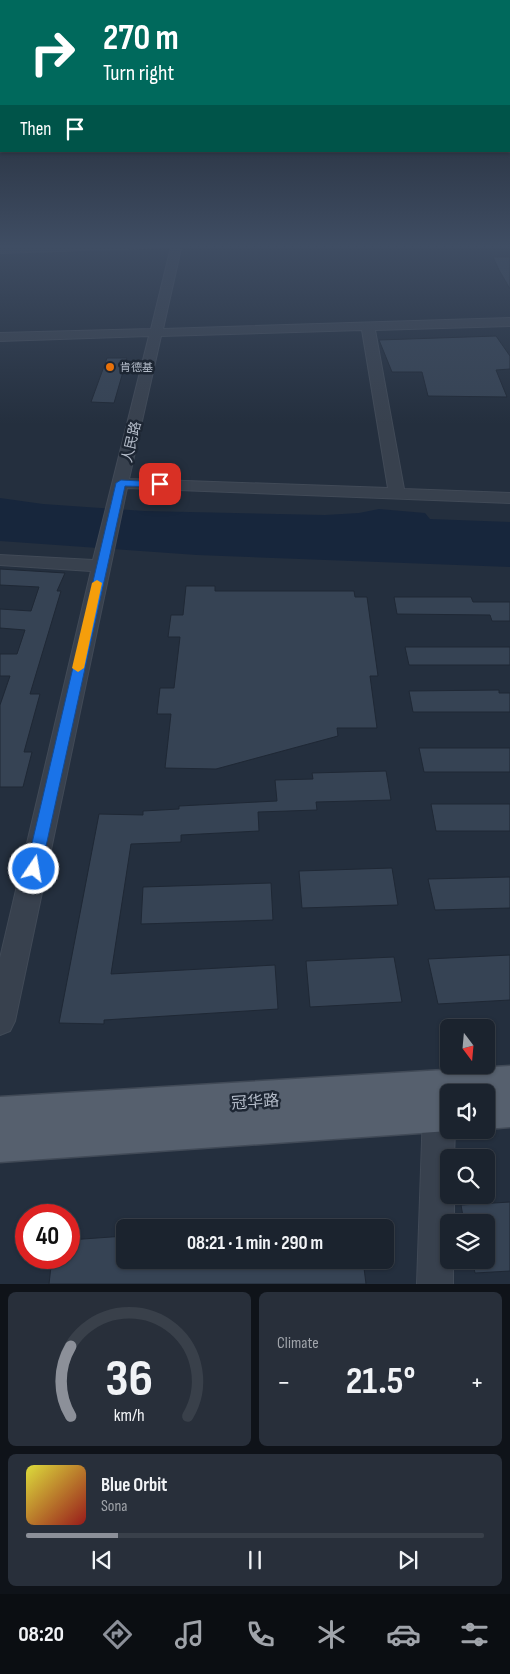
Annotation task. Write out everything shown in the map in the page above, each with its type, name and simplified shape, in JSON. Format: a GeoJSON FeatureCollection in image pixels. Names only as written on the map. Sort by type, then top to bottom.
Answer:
{"type":"FeatureCollection","features":[{"type":"Feature","properties":{"kind":"main road","name":"冠华路"},"geometry":{"type":"LineString","coordinates":[[0,1118],[510,1086]]}},
{"type":"Feature","properties":{"kind":"main road"},"geometry":{"type":"LineString","coordinates":[[495,1108],[510,1107]]}},
{"type":"Feature","properties":{"kind":"main road","name":"冠华路"},"geometry":{"type":"LineString","coordinates":[[0,1142],[440,1112]]}},
{"type":"Feature","properties":{"kind":"street","name":"人民路"},"geometry":{"type":"LineString","coordinates":[[0,1021],[102,561],[163,304]]}},
{"type":"Feature","properties":{"kind":"street"},"geometry":{"type":"LineString","coordinates":[[157,332],[510,320]]}},
{"type":"Feature","properties":{"kind":"street"},"geometry":{"type":"LineString","coordinates":[[0,336],[368,327],[510,320]]}},
{"type":"Feature","properties":{"kind":"street"},"geometry":{"type":"LineString","coordinates":[[368,327],[397,494]]}},
{"type":"Feature","properties":{"kind":"street"},"geometry":{"type":"LineString","coordinates":[[121,483],[510,498]]}},
{"type":"Feature","properties":{"kind":"street"},"geometry":{"type":"LineString","coordinates":[[0,560],[102,561]]}},
{"type":"Feature","properties":{"kind":"street"},"geometry":{"type":"LineString","coordinates":[[435,1284],[443,1139]]}},
{"type":"Feature","properties":{"kind":"water"},"geometry":{"type":"Polygon","coordinates":[[[0,498],[43,504],[144,511],[325,515],[359,513],[379,509],[425,513],[430,519],[510,522],[510,567],[197,555],[0,541],[0,498]]]}},
{"type":"Feature","properties":{"kind":"building"},"geometry":{"type":"Polygon","coordinates":[[[496,336],[510,356],[510,369],[496,370],[507,397],[428,396],[422,372],[392,372],[379,340],[496,336]]]}},
{"type":"Feature","properties":{"kind":"building"},"geometry":{"type":"Polygon","coordinates":[[[107,358],[127,358],[114,403],[91,402],[107,358]]]}},
{"type":"Feature","properties":{"kind":"building"},"geometry":{"type":"Polygon","coordinates":[[[0,569],[65,573],[57,591],[61,591],[30,694],[40,694],[24,752],[32,752],[23,787],[0,787],[0,705],[10,676],[0,676],[0,654],[17,654],[25,630],[0,628],[0,609],[31,611],[39,587],[0,585],[0,569]]]}},
{"type":"Feature","properties":{"kind":"building"},"geometry":{"type":"Polygon","coordinates":[[[186,586],[215,586],[215,591],[354,591],[355,597],[367,597],[378,676],[370,676],[377,728],[337,728],[338,736],[216,769],[165,768],[171,714],[157,714],[160,688],[174,688],[180,637],[168,637],[171,615],[183,615],[186,586]]]}},
{"type":"Feature","properties":{"kind":"building"},"geometry":{"type":"Polygon","coordinates":[[[394,597],[471,597],[473,602],[510,602],[510,621],[492,621],[490,615],[397,614],[394,597]]]}},
{"type":"Feature","properties":{"kind":"building"},"geometry":{"type":"Polygon","coordinates":[[[405,647],[510,647],[510,665],[409,665],[405,647]]]}},
{"type":"Feature","properties":{"kind":"building"},"geometry":{"type":"Polygon","coordinates":[[[499,690],[499,693],[510,693],[510,712],[413,712],[409,691],[499,690]]]}},
{"type":"Feature","properties":{"kind":"building"},"geometry":{"type":"Polygon","coordinates":[[[419,748],[510,748],[510,772],[424,772],[419,748]]]}},
{"type":"Feature","properties":{"kind":"building"},"geometry":{"type":"Polygon","coordinates":[[[386,771],[391,800],[316,802],[317,810],[258,812],[259,831],[181,835],[181,842],[131,844],[111,974],[275,965],[278,1009],[104,1020],[104,1024],[59,1023],[99,814],[143,815],[143,811],[179,809],[179,806],[277,801],[275,780],[313,779],[312,773],[386,771]]]}},
{"type":"Feature","properties":{"kind":"building"},"geometry":{"type":"Polygon","coordinates":[[[431,804],[510,804],[510,831],[436,831],[431,804]]]}},
{"type":"Feature","properties":{"kind":"building"},"geometry":{"type":"Polygon","coordinates":[[[392,868],[398,905],[302,908],[299,871],[392,868]]]}},
{"type":"Feature","properties":{"kind":"building"},"geometry":{"type":"Polygon","coordinates":[[[510,877],[510,908],[435,910],[428,879],[510,877]]]}},
{"type":"Feature","properties":{"kind":"building"},"geometry":{"type":"Polygon","coordinates":[[[271,883],[273,920],[141,924],[143,887],[271,883]]]}},
{"type":"Feature","properties":{"kind":"building"},"geometry":{"type":"Polygon","coordinates":[[[510,955],[510,1000],[438,1004],[428,959],[510,955]]]}},
{"type":"Feature","properties":{"kind":"building"},"geometry":{"type":"Polygon","coordinates":[[[394,957],[402,1002],[310,1007],[306,961],[394,957]]]}},
{"type":"Feature","properties":{"kind":"building"},"geometry":{"type":"Polygon","coordinates":[[[510,1202],[510,1271],[475,1273],[474,1269],[495,1269],[495,1214],[463,1214],[461,1205],[510,1202]]]}},
{"type":"Feature","properties":{"kind":"building"},"geometry":{"type":"Polygon","coordinates":[[[116,1237],[116,1269],[364,1269],[366,1284],[49,1284],[51,1269],[80,1269],[80,1239],[116,1237]]]}},
{"type":"Feature","properties":{"kind":"slow traffic"},"geometry":{"type":"LineString","coordinates":[[78,668],[97,583]]}},
{"type":"Feature","properties":{"kind":"place","name":"肯德基"},"geometry":{"type":"Point","coordinates":[110,367]}},
{"type":"Feature","properties":{"kind":"route"},"geometry":{"type":"LineString","coordinates":[[34,869],[121,483],[160,484]]}}]}
